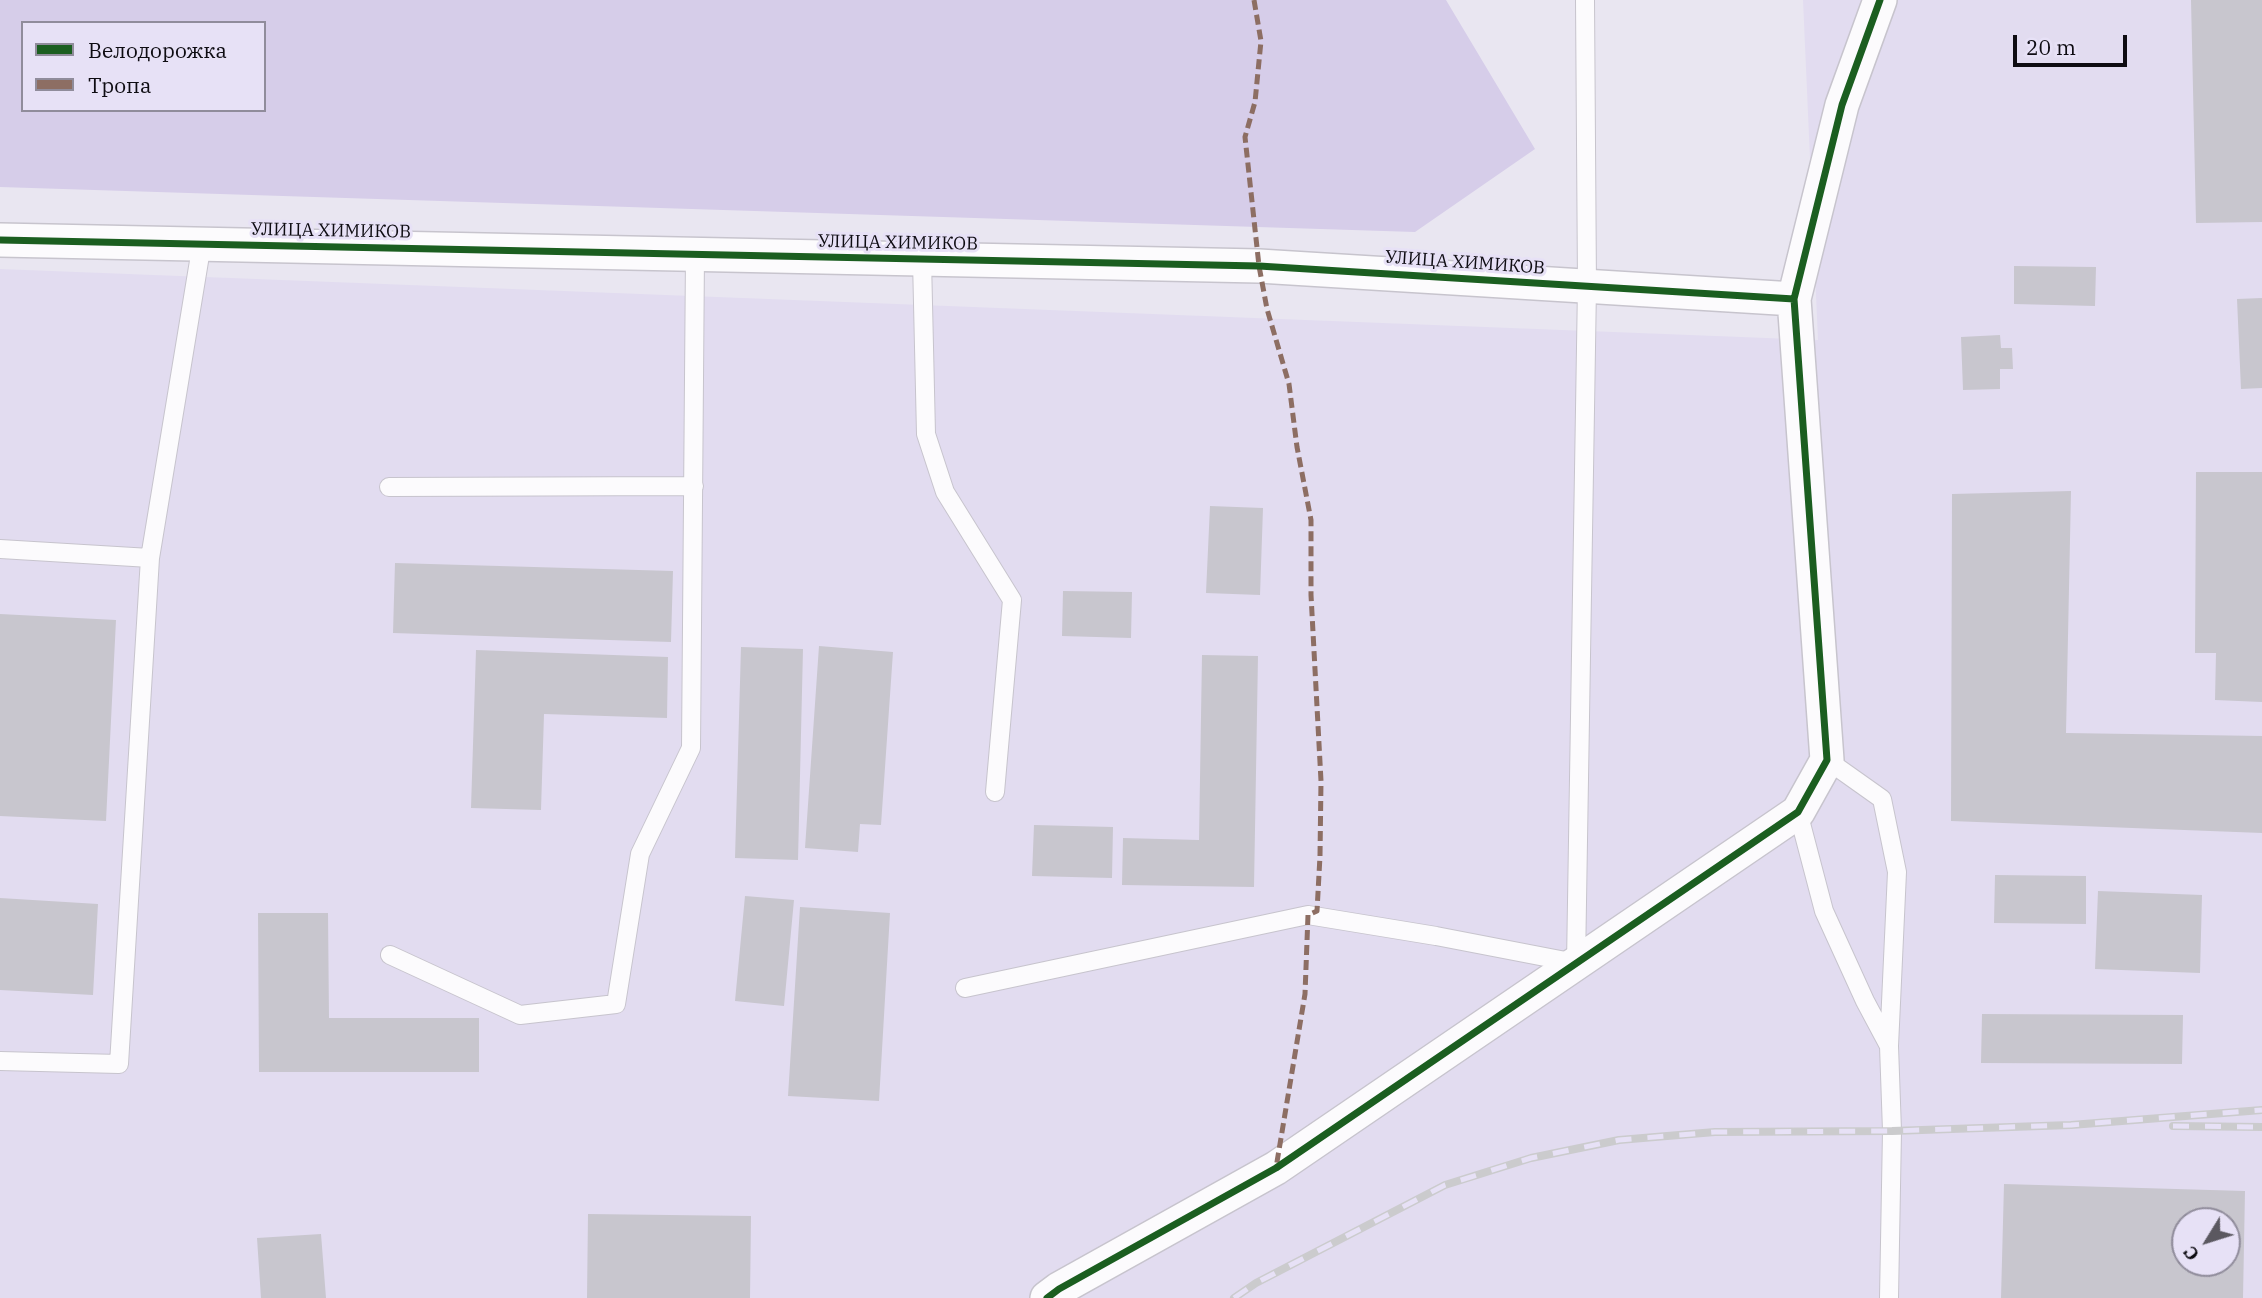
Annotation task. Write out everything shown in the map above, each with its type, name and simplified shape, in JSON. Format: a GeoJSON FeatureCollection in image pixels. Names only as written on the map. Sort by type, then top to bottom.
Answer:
{"type":"FeatureCollection","features":[{"type":"Feature","properties":{"kind":"street"},"geometry":{"type":"LineString","coordinates":[[1047,1298],[1276,1168],[1798,812],[1827,760],[1794,299],[1842,105],[1880,0]]}},
{"type":"Feature","properties":{"kind":"street","name":"УЛИЦА ХИМИКОВ"},"geometry":{"type":"LineString","coordinates":[[0,240],[1259,266],[1794,299]]}},
{"type":"Feature","properties":{"kind":"lane"},"geometry":{"type":"LineString","coordinates":[[965,988],[1308,915],[1576,963],[1587,286],[1585,0]]}},
{"type":"Feature","properties":{"kind":"lane"},"geometry":{"type":"LineString","coordinates":[[0,1061],[119,1064],[150,558],[202,243]]}},
{"type":"Feature","properties":{"kind":"lane"},"geometry":{"type":"LineString","coordinates":[[390,955],[520,1016],[616,1004],[640,854],[691,748],[695,255]]}},
{"type":"Feature","properties":{"kind":"lane"},"geometry":{"type":"LineString","coordinates":[[922,260],[926,433],[945,492],[1012,600],[995,792]]}},
{"type":"Feature","properties":{"kind":"lane"},"geometry":{"type":"LineString","coordinates":[[389,486],[694,486]]}},
{"type":"Feature","properties":{"kind":"lane"},"geometry":{"type":"LineString","coordinates":[[0,549],[150,558]]}},
{"type":"Feature","properties":{"kind":"lane"},"geometry":{"type":"LineString","coordinates":[[1827,760],[1882,799],[1897,872],[1889,1046],[1892,1131],[1889,1298]]}},
{"type":"Feature","properties":{"kind":"lane"},"geometry":{"type":"LineString","coordinates":[[1798,812],[1824,911],[1865,1001],[1889,1046]]}},
{"type":"Feature","properties":{"kind":"shaded area"},"geometry":{"type":"Polygon","coordinates":[[[0,0],[1446,0],[1535,149],[1415,232],[0,187],[0,0]]]}},
{"type":"Feature","properties":{"kind":"shaded area"},"geometry":{"type":"Polygon","coordinates":[[[1803,0],[2262,0],[2262,1298],[0,1298],[0,269],[1818,340],[1803,0]]]}},
{"type":"Feature","properties":{"kind":"building"},"geometry":{"type":"Polygon","coordinates":[[[2191,0],[2262,0],[2262,222],[2196,223],[2191,0]]]}},
{"type":"Feature","properties":{"kind":"building"},"geometry":{"type":"Polygon","coordinates":[[[2014,266],[2096,267],[2095,306],[2014,304],[2014,266]]]}},
{"type":"Feature","properties":{"kind":"building"},"geometry":{"type":"Polygon","coordinates":[[[2262,298],[2262,388],[2241,389],[2237,299],[2262,298]]]}},
{"type":"Feature","properties":{"kind":"building"},"geometry":{"type":"Polygon","coordinates":[[[2000,335],[2001,348],[2012,348],[2013,369],[2000,369],[2000,389],[1963,390],[1961,337],[2000,335]]]}},
{"type":"Feature","properties":{"kind":"building"},"geometry":{"type":"Polygon","coordinates":[[[2196,472],[2262,472],[2262,702],[2215,700],[2216,653],[2195,653],[2196,472]]]}},
{"type":"Feature","properties":{"kind":"building"},"geometry":{"type":"Polygon","coordinates":[[[2071,491],[2066,733],[2262,736],[2262,833],[1951,821],[1952,494],[2071,491]]]}},
{"type":"Feature","properties":{"kind":"building"},"geometry":{"type":"Polygon","coordinates":[[[1210,506],[1263,508],[1260,595],[1206,593],[1210,506]]]}},
{"type":"Feature","properties":{"kind":"building"},"geometry":{"type":"Polygon","coordinates":[[[395,563],[673,571],[671,642],[393,633],[395,563]]]}},
{"type":"Feature","properties":{"kind":"building"},"geometry":{"type":"Polygon","coordinates":[[[1063,591],[1132,592],[1131,638],[1062,636],[1063,591]]]}},
{"type":"Feature","properties":{"kind":"building"},"geometry":{"type":"Polygon","coordinates":[[[0,614],[116,620],[106,821],[0,816],[0,614]]]}},
{"type":"Feature","properties":{"kind":"building"},"geometry":{"type":"Polygon","coordinates":[[[819,646],[893,652],[881,825],[860,824],[858,852],[805,848],[819,646]]]}},
{"type":"Feature","properties":{"kind":"building"},"geometry":{"type":"Polygon","coordinates":[[[741,647],[803,649],[798,860],[735,858],[741,647]]]}},
{"type":"Feature","properties":{"kind":"building"},"geometry":{"type":"Polygon","coordinates":[[[476,650],[668,657],[667,718],[544,714],[541,810],[471,808],[476,650]]]}},
{"type":"Feature","properties":{"kind":"building"},"geometry":{"type":"Polygon","coordinates":[[[1202,655],[1258,656],[1254,887],[1122,885],[1123,838],[1199,840],[1202,655]]]}},
{"type":"Feature","properties":{"kind":"building"},"geometry":{"type":"Polygon","coordinates":[[[1034,825],[1113,827],[1112,878],[1032,876],[1034,825]]]}},
{"type":"Feature","properties":{"kind":"building"},"geometry":{"type":"Polygon","coordinates":[[[1995,875],[2086,876],[2086,924],[1994,923],[1995,875]]]}},
{"type":"Feature","properties":{"kind":"building"},"geometry":{"type":"Polygon","coordinates":[[[2098,891],[2202,895],[2200,973],[2095,969],[2098,891]]]}},
{"type":"Feature","properties":{"kind":"building"},"geometry":{"type":"Polygon","coordinates":[[[745,896],[794,900],[784,1006],[735,1001],[745,896]]]}},
{"type":"Feature","properties":{"kind":"building"},"geometry":{"type":"Polygon","coordinates":[[[0,898],[98,904],[93,995],[0,990],[0,898]]]}},
{"type":"Feature","properties":{"kind":"building"},"geometry":{"type":"Polygon","coordinates":[[[800,907],[890,913],[879,1101],[788,1096],[800,907]]]}},
{"type":"Feature","properties":{"kind":"building"},"geometry":{"type":"Polygon","coordinates":[[[258,913],[328,913],[329,1018],[479,1018],[479,1072],[259,1072],[258,913]]]}},
{"type":"Feature","properties":{"kind":"building"},"geometry":{"type":"Polygon","coordinates":[[[1982,1014],[2183,1015],[2182,1064],[1981,1063],[1982,1014]]]}},
{"type":"Feature","properties":{"kind":"building"},"geometry":{"type":"Polygon","coordinates":[[[2004,1184],[2245,1191],[2243,1298],[2001,1298],[2004,1184]]]}},
{"type":"Feature","properties":{"kind":"building"},"geometry":{"type":"Polygon","coordinates":[[[588,1214],[751,1216],[750,1298],[587,1298],[588,1214]]]}},
{"type":"Feature","properties":{"kind":"building"},"geometry":{"type":"Polygon","coordinates":[[[321,1234],[326,1298],[261,1298],[257,1238],[321,1234]]]}},
{"type":"Feature","properties":{"kind":"railway"},"geometry":{"type":"LineString","coordinates":[[1234,1298],[1256,1283],[1445,1185],[1531,1158],[1619,1140],[1715,1132],[1892,1131],[2071,1125],[2262,1110]]}},
{"type":"Feature","properties":{"kind":"railway"},"geometry":{"type":"LineString","coordinates":[[2173,1126],[2262,1127]]}},
{"type":"Feature","properties":{"kind":"marked path"},"geometry":{"type":"LineString","coordinates":[[1254,0],[1261,41],[1255,102],[1245,137],[1259,266],[1267,309],[1289,384],[1297,447],[1311,520],[1311,595],[1321,781],[1317,911],[1308,915],[1305,994],[1276,1168]]}},
{"type":"Feature","properties":{"kind":"cycle path"},"geometry":{"type":"LineString","coordinates":[[1047,1298],[1276,1168],[1798,812],[1827,760],[1794,299],[1842,105],[1880,0]]}},
{"type":"Feature","properties":{"kind":"cycle path"},"geometry":{"type":"LineString","coordinates":[[0,240],[1259,266],[1794,299]]}}]}
